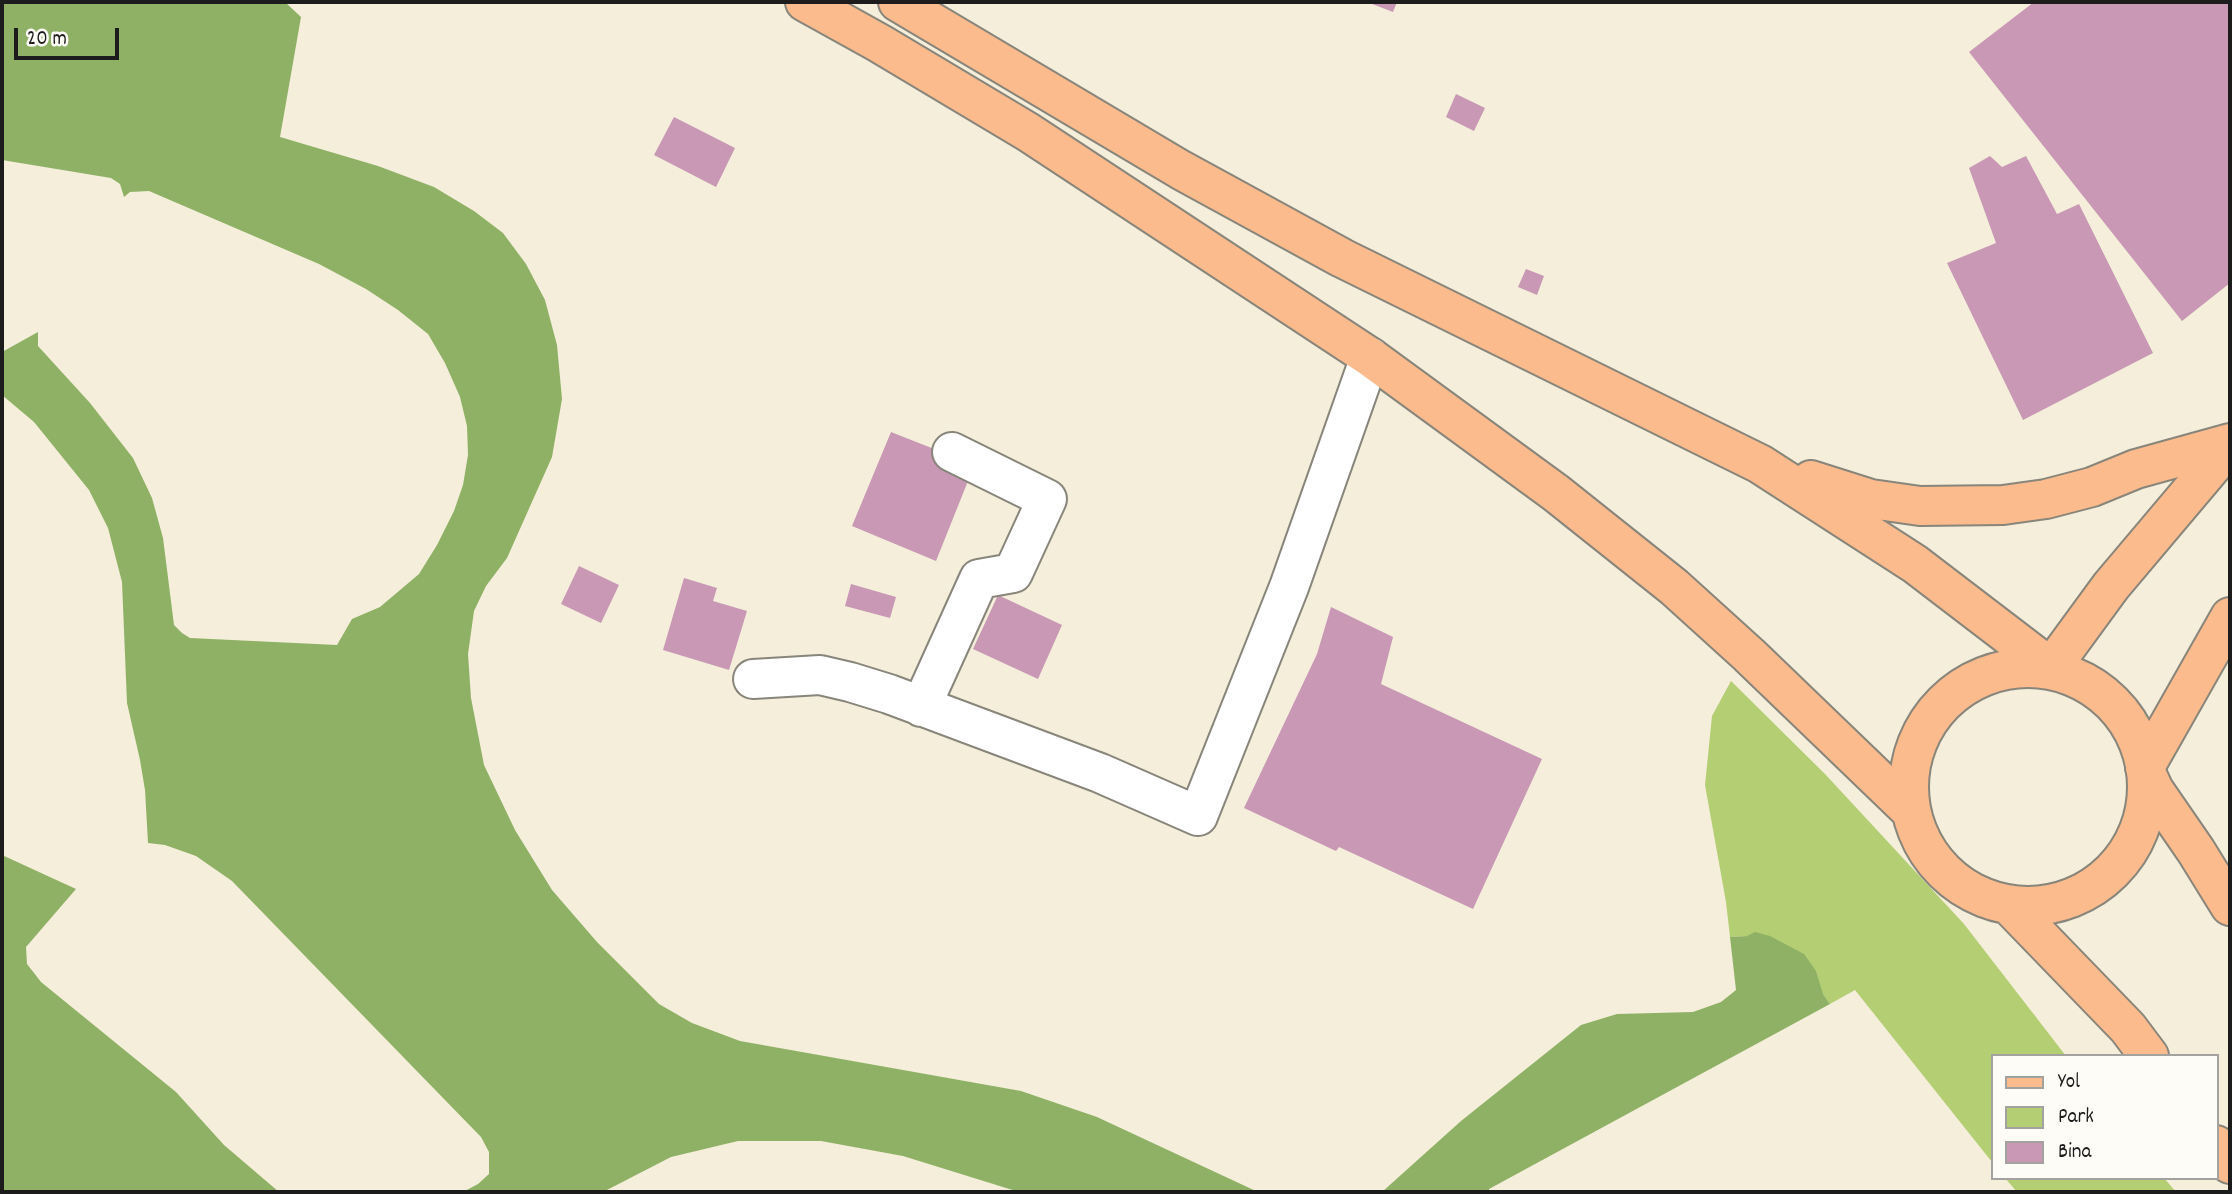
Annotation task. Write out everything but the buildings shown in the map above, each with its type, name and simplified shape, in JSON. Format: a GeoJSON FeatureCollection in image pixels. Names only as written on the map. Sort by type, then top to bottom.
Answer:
{"type":"FeatureCollection","features":[{"type":"Feature","properties":{"kind":"main road"},"geometry":{"type":"LineString","coordinates":[[805,2],[1028,132],[1370,357],[1556,494],[1674,587],[1759,664],[1910,810]]}},
{"type":"Feature","properties":{"kind":"main road"},"geometry":{"type":"LineString","coordinates":[[898,2],[1181,170],[1342,258],[1760,464],[1915,564],[2051,668],[2098,690],[2123,714],[2140,744],[2154,790],[2230,906]]}},
{"type":"Feature","properties":{"kind":"main road"},"geometry":{"type":"LineString","coordinates":[[1760,464],[1871,499],[1920,506],[1992,506],[2046,499],[2081,490],[2136,469],[2230,444]]}},
{"type":"Feature","properties":{"kind":"main road"},"geometry":{"type":"LineString","coordinates":[[2051,668],[2111,586],[2230,444]]}},
{"type":"Feature","properties":{"kind":"main road"},"geometry":{"type":"LineString","coordinates":[[2051,668],[2003,670],[1973,680],[1948,698],[1927,721],[1913,749],[1908,779],[1910,810],[1922,845],[1945,874],[1975,895],[2010,906],[2047,906],[2081,895],[2111,875],[2133,847],[2146,813],[2147,772],[2230,617]]}},
{"type":"Feature","properties":{"kind":"main road"},"geometry":{"type":"LineString","coordinates":[[2010,906],[2128,1028],[2148,1054]]}},
{"type":"Feature","properties":{"kind":"main road"},"geometry":{"type":"LineString","coordinates":[[2218,1148],[2230,1164]]}},
{"type":"Feature","properties":{"kind":"street"},"geometry":{"type":"LineString","coordinates":[[753,680],[820,675],[850,682],[1100,773],[1198,816],[1289,587],[1370,357]]}},
{"type":"Feature","properties":{"kind":"street"},"geometry":{"type":"LineString","coordinates":[[921,707],[979,579],[1013,573],[1047,499],[952,452]]}},
{"type":"Feature","properties":{"kind":"green space"},"geometry":{"type":"Polygon","coordinates":[[[2,2],[285,2],[301,17],[280,137],[378,166],[434,187],[474,211],[503,233],[526,264],[545,300],[557,345],[562,399],[552,457],[507,558],[486,586],[474,611],[468,654],[471,698],[484,765],[515,830],[552,890],[597,942],[659,1004],[692,1023],[740,1041],[1021,1091],[1097,1117],[1258,1192],[1019,1192],[903,1156],[821,1141],[738,1141],[671,1157],[603,1192],[463,1192],[489,1174],[489,1152],[481,1137],[232,881],[196,856],[165,845],[148,843],[145,790],[127,703],[122,582],[108,528],[89,490],[34,422],[2,395],[2,352],[38,332],[38,346],[90,403],[133,458],[152,498],[163,538],[174,625],[190,638],[337,645],[352,619],[380,607],[419,574],[454,511],[463,485],[468,455],[467,426],[460,397],[428,334],[366,289],[319,264],[149,191],[130,192],[124,197],[120,184],[111,178],[2,160],[2,2]]]}},
{"type":"Feature","properties":{"kind":"green space"},"geometry":{"type":"Polygon","coordinates":[[[1731,681],[1825,774],[1964,924],[2064,1054],[1990,1054],[1990,1159],[1855,990],[1830,1004],[1823,994],[1747,936],[1730,937],[1705,785],[1712,716],[1731,681]]]}},
{"type":"Feature","properties":{"kind":"green space"},"geometry":{"type":"Polygon","coordinates":[[[2,855],[76,889],[26,947],[27,964],[41,982],[176,1092],[224,1145],[279,1192],[2,1192],[2,855]]]}},
{"type":"Feature","properties":{"kind":"green space"},"geometry":{"type":"Polygon","coordinates":[[[1755,932],[1770,936],[1804,954],[1816,971],[1823,994],[1830,1004],[1489,1189],[1489,1192],[1382,1192],[1461,1121],[1581,1025],[1617,1014],[1693,1012],[1721,1002],[1736,990],[1730,937],[1747,936],[1755,932]]]}},
{"type":"Feature","properties":{"kind":"green space"},"geometry":{"type":"Polygon","coordinates":[[[2007,1180],[2166,1180],[2176,1192],[2017,1192],[2007,1180]]]}}]}
